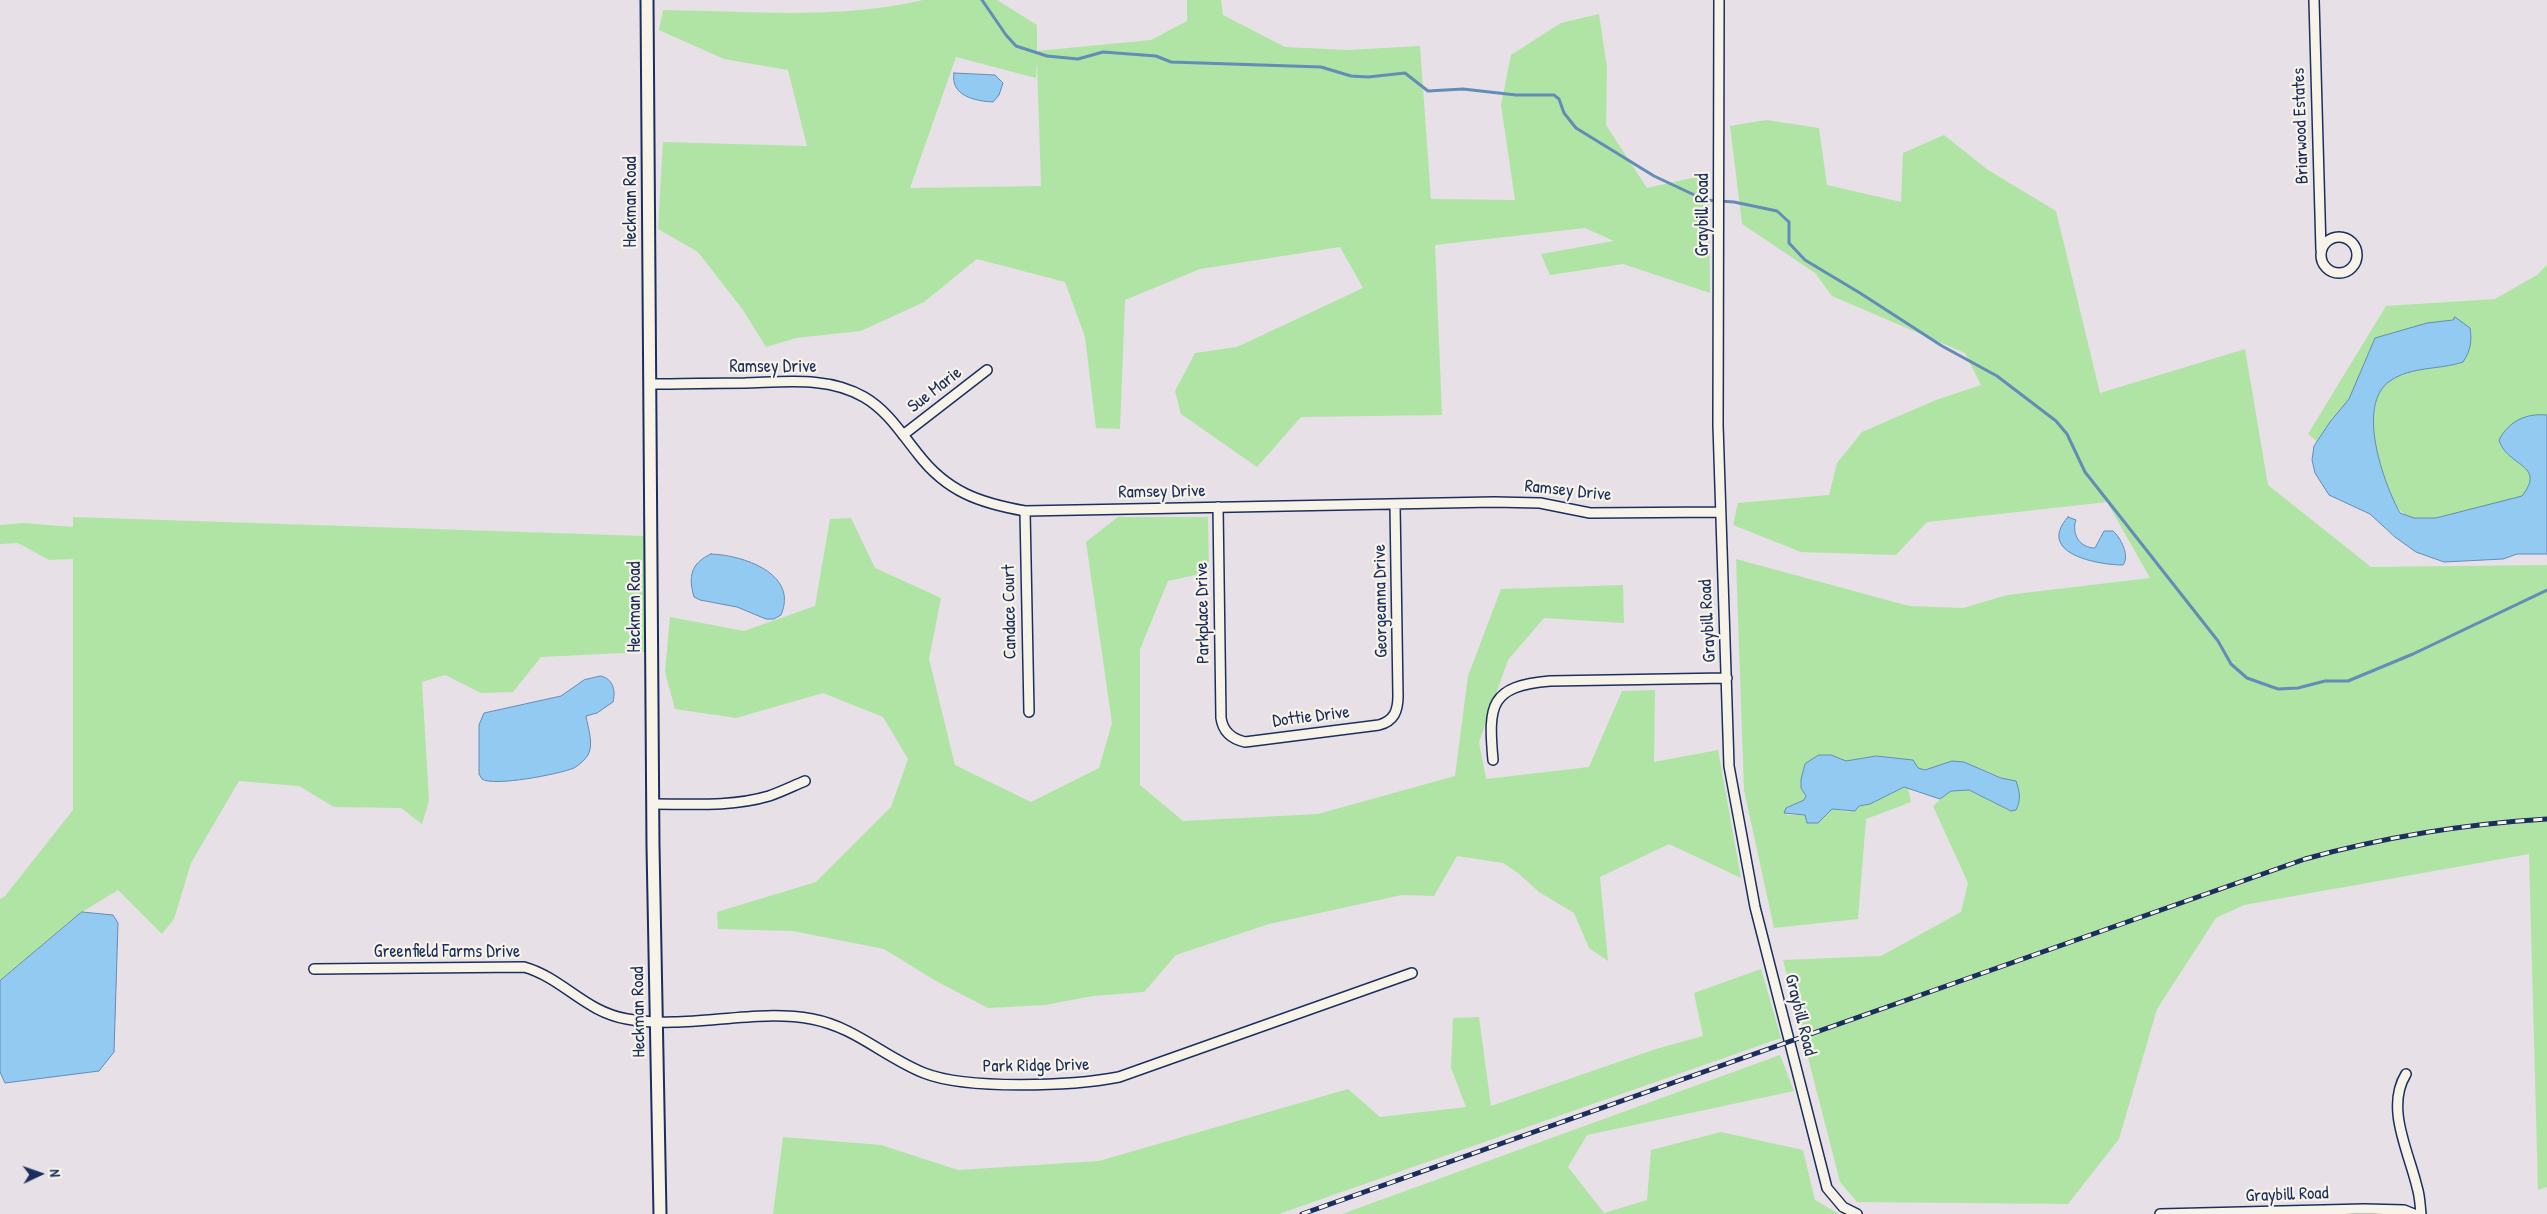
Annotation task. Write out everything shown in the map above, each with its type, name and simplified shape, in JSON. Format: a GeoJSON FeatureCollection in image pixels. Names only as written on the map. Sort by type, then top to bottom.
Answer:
{"type":"FeatureCollection","features":[{"type":"Feature","properties":{"kind":"street","name":"Heckman Road"},"geometry":{"type":"LineString","coordinates":[[647,0],[653,804],[660,1214]]}},
{"type":"Feature","properties":{"kind":"street","name":"Graybill Road"},"geometry":{"type":"LineString","coordinates":[[1719,0],[1720,512],[1729,766],[1755,907],[1827,1188],[1843,1207],[1857,1214]]}},
{"type":"Feature","properties":{"kind":"street","name":"Briarwood Estates"},"geometry":{"type":"LineString","coordinates":[[2314,0],[2321,250]]}},
{"type":"Feature","properties":{"kind":"street"},"geometry":{"type":"LineString","coordinates":[[2342,238],[2354,247],[2356,261],[2346,272],[2332,272],[2322,261],[2321,250],[2332,239],[2342,238]]}},
{"type":"Feature","properties":{"kind":"street","name":"Sue Marie"},"geometry":{"type":"LineString","coordinates":[[903,435],[987,370]]}},
{"type":"Feature","properties":{"kind":"street","name":"Ramsey Drive"},"geometry":{"type":"LineString","coordinates":[[650,384],[823,383],[841,387],[876,405],[891,418],[919,456],[939,477],[954,488],[991,505],[1025,511],[1540,503],[1590,513],[1720,512]]}},
{"type":"Feature","properties":{"kind":"street","name":"Georgeanna Drive"},"geometry":{"type":"LineString","coordinates":[[1396,505],[1398,696]]}},
{"type":"Feature","properties":{"kind":"street","name":"Parkplace Drive"},"geometry":{"type":"LineString","coordinates":[[1218,507],[1220,718]]}},
{"type":"Feature","properties":{"kind":"street","name":"Candace Court"},"geometry":{"type":"LineString","coordinates":[[1025,511],[1029,712]]}},
{"type":"Feature","properties":{"kind":"street"},"geometry":{"type":"LineString","coordinates":[[1493,760],[1491,736],[1492,711],[1496,702],[1509,689],[1531,682],[1550,681],[1727,678]]}},
{"type":"Feature","properties":{"kind":"street","name":"Dottie Drive"},"geometry":{"type":"LineString","coordinates":[[1220,718],[1229,735],[1237,740],[1255,740],[1384,724],[1395,714],[1398,696]]}},
{"type":"Feature","properties":{"kind":"street"},"geometry":{"type":"LineString","coordinates":[[653,804],[724,803],[746,800],[769,796],[805,781]]}},
{"type":"Feature","properties":{"kind":"street","name":"Greenfield Farms Drive"},"geometry":{"type":"LineString","coordinates":[[314,968],[524,967],[552,978],[596,1009],[629,1020],[656,1021]]}},
{"type":"Feature","properties":{"kind":"street","name":"Park Ridge Drive"},"geometry":{"type":"LineString","coordinates":[[656,1021],[789,1016],[812,1019],[852,1032],[908,1065],[944,1079],[977,1083],[1100,1081],[1119,1078],[1412,974]]}},
{"type":"Feature","properties":{"kind":"street"},"geometry":{"type":"LineString","coordinates":[[2406,1074],[2398,1095],[2400,1124],[2418,1188],[2421,1214]]}},
{"type":"Feature","properties":{"kind":"street","name":"Graybill Road"},"geometry":{"type":"LineString","coordinates":[[2160,1214],[2364,1209],[2404,1210],[2414,1214]]}},
{"type":"Feature","properties":{"kind":"green space"},"geometry":{"type":"Polygon","coordinates":[[[923,0],[997,0],[1037,25],[1037,51],[1151,40],[1187,21],[1187,0],[1221,0],[1223,15],[1285,47],[1347,50],[1420,46],[1431,199],[1515,200],[1501,105],[1511,55],[1561,23],[1599,14],[1607,67],[1606,125],[1647,188],[1709,174],[1710,293],[1623,264],[1550,275],[1541,254],[1614,241],[1585,228],[1435,245],[1442,415],[1301,417],[1257,467],[1181,414],[1175,391],[1195,353],[1237,347],[1363,288],[1340,247],[1200,269],[1125,300],[1120,429],[1096,428],[1085,337],[1065,282],[977,259],[924,302],[861,331],[796,338],[766,347],[743,310],[698,252],[658,229],[663,142],[807,146],[788,70],[724,59],[659,30],[663,10],[794,13],[859,10],[923,0]],[[956,57],[910,188],[1041,186],[1037,61],[1036,78],[956,57]]]}},
{"type":"Feature","properties":{"kind":"green space"},"geometry":{"type":"Polygon","coordinates":[[[1766,120],[1819,128],[1827,185],[1901,202],[1903,153],[1944,135],[1988,170],[2056,211],[2100,393],[2245,349],[2268,485],[2371,567],[2547,565],[2547,1187],[2538,1190],[2529,854],[2244,905],[2216,918],[2157,1009],[2119,1139],[2068,1204],[1857,1202],[1840,1182],[1783,960],[1881,956],[1961,912],[1968,883],[1933,806],[1950,791],[1969,790],[2011,811],[2008,780],[1964,762],[1925,770],[1918,768],[1913,760],[1876,756],[1846,761],[1831,755],[1805,764],[1801,788],[1806,796],[1804,800],[1786,808],[1787,815],[1806,815],[1832,809],[1849,812],[1904,787],[1908,788],[1911,802],[1866,819],[1858,919],[1774,928],[1744,790],[1736,559],[1909,606],[1963,608],[2007,595],[2150,578],[2107,502],[1927,522],[1896,555],[1801,552],[1733,525],[1738,503],[1829,495],[1837,463],[1862,432],[1936,400],[1981,385],[1965,353],[1832,296],[1815,273],[1742,224],[1730,126],[1766,120]]]}},
{"type":"Feature","properties":{"kind":"green space"},"geometry":{"type":"Polygon","coordinates":[[[2547,265],[2547,521],[2438,542],[2308,434],[2386,306],[2495,299],[2537,275],[2547,265]]]}},
{"type":"Feature","properties":{"kind":"green space"},"geometry":{"type":"Polygon","coordinates":[[[73,517],[644,536],[644,652],[541,657],[513,692],[481,693],[445,675],[422,682],[429,801],[422,824],[401,808],[334,807],[299,786],[239,781],[191,863],[174,919],[162,934],[118,890],[82,912],[0,981],[0,899],[5,896],[73,810],[73,559],[49,560],[18,543],[0,544],[0,525],[23,523],[73,527],[73,517]]]}},
{"type":"Feature","properties":{"kind":"green space"},"geometry":{"type":"Polygon","coordinates":[[[1118,517],[1208,517],[1209,572],[1168,581],[1140,649],[1140,785],[1183,821],[1318,814],[1455,776],[1468,676],[1501,589],[1623,585],[1624,623],[1544,618],[1508,660],[1479,742],[1486,779],[1589,767],[1622,691],[1655,690],[1654,762],[1718,750],[1741,878],[1669,844],[1600,877],[1608,961],[1589,948],[1574,913],[1539,892],[1518,873],[1503,863],[1457,856],[1434,896],[1402,895],[1269,924],[1176,955],[1144,992],[1093,996],[1045,1005],[988,1008],[936,981],[884,949],[793,931],[718,929],[717,912],[816,882],[891,807],[908,759],[883,717],[823,693],[736,718],[675,709],[665,672],[670,617],[744,631],[815,606],[830,519],[851,518],[875,568],[941,598],[929,659],[955,765],[1031,802],[1099,768],[1112,723],[1086,542],[1118,517]]]}},
{"type":"Feature","properties":{"kind":"green space"},"geometry":{"type":"Polygon","coordinates":[[[1761,969],[1781,1038],[1279,1214],[773,1214],[783,1137],[881,1145],[958,1170],[1099,1161],[1348,1089],[1380,1117],[1466,1107],[1451,1068],[1453,1018],[1479,1017],[1491,1106],[1656,1049],[1703,1036],[1694,993],[1761,969]]]}},
{"type":"Feature","properties":{"kind":"green space"},"geometry":{"type":"Polygon","coordinates":[[[1780,1055],[1794,1091],[1587,1135],[1568,1167],[1604,1213],[1647,1200],[1651,1150],[1721,1132],[1803,1150],[1815,1200],[1839,1214],[1342,1214],[1780,1055]]]}},
{"type":"Feature","properties":{"kind":"water"},"geometry":{"type":"Polygon","coordinates":[[[954,73],[995,75],[1003,83],[999,95],[993,102],[965,96],[956,87],[954,73]]]}},
{"type":"Feature","properties":{"kind":"water"},"geometry":{"type":"Polygon","coordinates":[[[2455,317],[2470,328],[2470,345],[2463,362],[2398,376],[2390,381],[2380,392],[2375,408],[2374,426],[2376,445],[2387,484],[2400,513],[2414,518],[2436,518],[2522,496],[2529,486],[2530,478],[2528,471],[2509,456],[2499,440],[2513,423],[2532,415],[2547,415],[2547,554],[2517,554],[2503,559],[2444,562],[2416,552],[2395,537],[2370,514],[2329,495],[2315,473],[2312,460],[2314,446],[2330,422],[2349,399],[2375,338],[2427,323],[2453,320],[2455,317]]]}},
{"type":"Feature","properties":{"kind":"water"},"geometry":{"type":"Polygon","coordinates":[[[2068,517],[2076,520],[2076,535],[2085,546],[2095,548],[2104,531],[2113,531],[2124,547],[2126,557],[2123,565],[2086,560],[2074,555],[2065,548],[2059,540],[2060,530],[2068,517]]]}},
{"type":"Feature","properties":{"kind":"water"},"geometry":{"type":"Polygon","coordinates":[[[711,554],[738,558],[752,563],[764,569],[775,578],[782,588],[784,600],[781,615],[774,619],[766,619],[737,607],[700,600],[694,597],[691,583],[693,571],[699,562],[711,554]]]}},
{"type":"Feature","properties":{"kind":"water"},"geometry":{"type":"Polygon","coordinates":[[[601,676],[611,682],[613,686],[613,702],[597,713],[586,716],[590,736],[590,751],[582,762],[566,771],[527,779],[499,782],[482,779],[479,774],[479,725],[484,713],[561,696],[584,680],[601,676]]]}},
{"type":"Feature","properties":{"kind":"water"},"geometry":{"type":"Polygon","coordinates":[[[1819,755],[1831,755],[1846,761],[1876,756],[1913,760],[1918,768],[1925,770],[1952,761],[1964,762],[2001,778],[2016,781],[2019,803],[2016,810],[2011,811],[1969,790],[1951,791],[1940,799],[1904,787],[1870,804],[1859,806],[1855,811],[1832,809],[1818,823],[1807,823],[1805,815],[1784,813],[1786,808],[1804,800],[1806,796],[1801,788],[1801,779],[1805,764],[1819,755]]]}},
{"type":"Feature","properties":{"kind":"water"},"geometry":{"type":"Polygon","coordinates":[[[82,912],[113,915],[118,923],[114,1052],[99,1071],[5,1083],[0,1072],[0,981],[82,912]]]}},
{"type":"Feature","properties":{"kind":"waterway"},"geometry":{"type":"LineString","coordinates":[[982,0],[1006,35],[1016,46],[1047,56],[1078,59],[1103,52],[1156,56],[1171,62],[1321,67],[1351,76],[1368,77],[1405,73],[1428,91],[1463,89],[1516,95],[1554,95],[1559,99],[1564,113],[1576,128],[1654,176],[1705,200],[1734,202],[1777,211],[1789,222],[1789,243],[1805,260],[1942,346],[1997,376],[2056,421],[2067,434],[2085,472],[2218,641],[2231,664],[2247,678],[2278,689],[2298,688],[2325,681],[2348,681],[2413,654],[2547,590]]}},
{"type":"Feature","properties":{"kind":"railway"},"geometry":{"type":"LineString","coordinates":[[1302,1214],[2305,859],[2365,844],[2455,828],[2547,819]]}}]}
